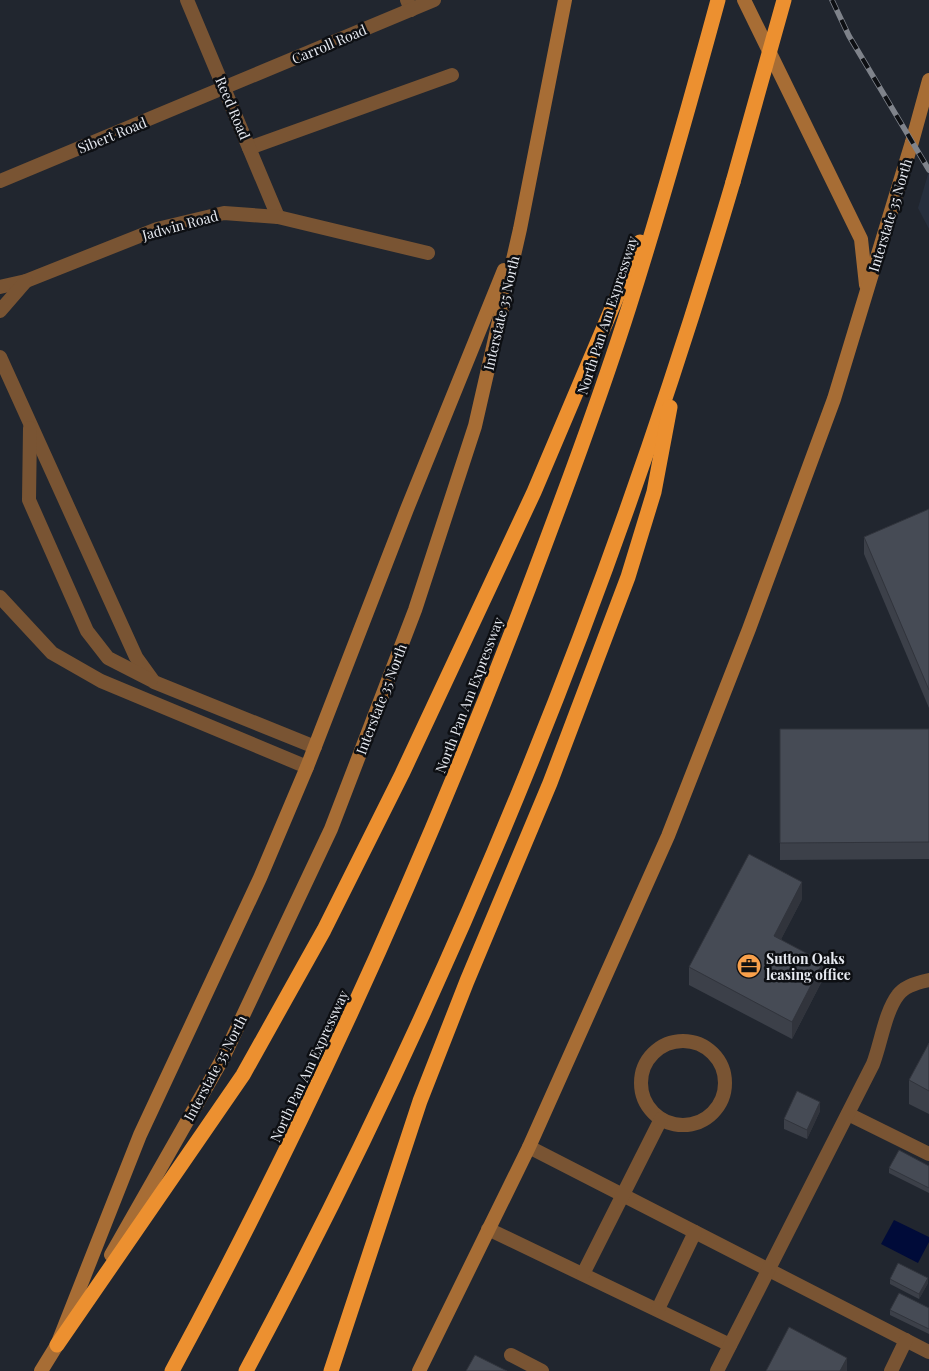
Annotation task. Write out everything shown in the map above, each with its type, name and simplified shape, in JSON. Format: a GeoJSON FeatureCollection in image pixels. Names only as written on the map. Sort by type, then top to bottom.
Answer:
{"type":"FeatureCollection","features":[{"type":"Feature","properties":{"kind":"highway","name":"North Pan Am Expressway"},"geometry":{"type":"LineString","coordinates":[[172,1371],[286,1151],[379,956],[443,808],[558,508],[628,308],[670,171],[718,0]]}},
{"type":"Feature","properties":{"kind":"highway"},"geometry":{"type":"LineString","coordinates":[[246,1371],[373,1120],[441,975],[525,774],[579,638],[678,362],[733,182],[784,0]]}},
{"type":"Feature","properties":{"kind":"highway"},"geometry":{"type":"LineString","coordinates":[[57,1345],[243,1075],[324,930],[394,792],[534,492],[670,171]]}},
{"type":"Feature","properties":{"kind":"highway"},"geometry":{"type":"LineString","coordinates":[[331,1371],[423,1093],[466,981],[550,783],[628,577],[654,492],[678,362]]}},
{"type":"Feature","properties":{"kind":"main road","name":"Interstate 35 North"},"geometry":{"type":"LineString","coordinates":[[57,1345],[139,1209],[223,1058],[331,829],[415,610],[475,426],[520,229],[565,0]]}},
{"type":"Feature","properties":{"kind":"main road"},"geometry":{"type":"LineString","coordinates":[[744,0],[862,239],[866,293]]}},
{"type":"Feature","properties":{"kind":"main road","name":"Interstate 35 North"},"geometry":{"type":"LineString","coordinates":[[419,1371],[529,1147],[672,827],[749,629],[834,399],[929,80]]}},
{"type":"Feature","properties":{"kind":"main road"},"geometry":{"type":"LineString","coordinates":[[40,1371],[57,1345],[140,1134],[260,878],[307,767],[407,508],[520,229]]}},
{"type":"Feature","properties":{"kind":"street","name":"Reed Road"},"geometry":{"type":"LineString","coordinates":[[188,0],[278,217]]}},
{"type":"Feature","properties":{"kind":"street","name":"Carroll Road"},"geometry":{"type":"LineString","coordinates":[[224,88],[409,5],[434,0]]}},
{"type":"Feature","properties":{"kind":"street"},"geometry":{"type":"LineString","coordinates":[[249,148],[452,75]]}},
{"type":"Feature","properties":{"kind":"street","name":"Sibert Road"},"geometry":{"type":"LineString","coordinates":[[0,181],[224,88]]}},
{"type":"Feature","properties":{"kind":"street","name":"Jadwin Road"},"geometry":{"type":"LineString","coordinates":[[0,287],[26,281],[157,229],[224,213],[278,217],[428,252]]}},
{"type":"Feature","properties":{"kind":"street","name":"Jadwin Road"},"geometry":{"type":"LineString","coordinates":[[0,311],[26,281]]}},
{"type":"Feature","properties":{"kind":"street"},"geometry":{"type":"LineString","coordinates":[[0,357],[136,657],[154,682]]}},
{"type":"Feature","properties":{"kind":"street"},"geometry":{"type":"LineString","coordinates":[[30,423],[29,500],[87,631],[108,658],[154,682],[315,747]]}},
{"type":"Feature","properties":{"kind":"street"},"geometry":{"type":"LineString","coordinates":[[0,596],[52,653],[101,681],[307,767]]}},
{"type":"Feature","properties":{"kind":"street"},"geometry":{"type":"LineString","coordinates":[[716,1371],[874,1064],[889,1014],[899,994],[918,982],[929,980]]}},
{"type":"Feature","properties":{"kind":"street"},"geometry":{"type":"LineString","coordinates":[[689,1040],[705,1046],[717,1057],[724,1072],[725,1088],[720,1104],[708,1117],[693,1124],[677,1125],[661,1119],[648,1108],[642,1093],[641,1077],[646,1061],[658,1049],[673,1041],[689,1040]]}},
{"type":"Feature","properties":{"kind":"street"},"geometry":{"type":"LineString","coordinates":[[848,1114],[929,1154]]}},
{"type":"Feature","properties":{"kind":"street"},"geometry":{"type":"LineString","coordinates":[[583,1274],[661,1119]]}},
{"type":"Feature","properties":{"kind":"street"},"geometry":{"type":"LineString","coordinates":[[529,1147],[929,1352]]}},
{"type":"Feature","properties":{"kind":"street"},"geometry":{"type":"LineString","coordinates":[[488,1230],[730,1345]]}},
{"type":"Feature","properties":{"kind":"street"},"geometry":{"type":"LineString","coordinates":[[658,1310],[695,1232]]}},
{"type":"Feature","properties":{"kind":"street"},"geometry":{"type":"LineString","coordinates":[[891,1371],[906,1340]]}},
{"type":"Feature","properties":{"kind":"street"},"geometry":{"type":"LineString","coordinates":[[511,1355],[542,1371]]}},
{"type":"Feature","properties":{"kind":"shaded area"},"geometry":{"type":"Polygon","coordinates":[[[929,171],[929,229],[918,208],[929,171]]]}},
{"type":"Feature","properties":{"kind":"shaded area"},"geometry":{"type":"Polygon","coordinates":[[[894,1220],[929,1237],[929,1242],[918,1263],[881,1244],[894,1220]]]}},
{"type":"Feature","properties":{"kind":"building"},"geometry":{"type":"Polygon","coordinates":[[[929,509],[929,690],[864,537],[929,509]]]}},
{"type":"Feature","properties":{"kind":"building"},"geometry":{"type":"Polygon","coordinates":[[[780,729],[929,729],[929,842],[780,843],[780,729]]]}},
{"type":"Feature","properties":{"kind":"building","name":"Sutton Oaks leasing office"},"geometry":{"type":"Polygon","coordinates":[[[749,854],[802,882],[774,936],[823,962],[792,1022],[689,967],[749,854]]]}},
{"type":"Feature","properties":{"kind":"building"},"geometry":{"type":"Polygon","coordinates":[[[929,1043],[929,1091],[909,1080],[929,1043]]]}},
{"type":"Feature","properties":{"kind":"building"},"geometry":{"type":"Polygon","coordinates":[[[797,1091],[820,1102],[807,1130],[784,1119],[797,1091]]]}},
{"type":"Feature","properties":{"kind":"building"},"geometry":{"type":"Polygon","coordinates":[[[899,1150],[929,1166],[929,1188],[889,1168],[899,1150]]]}},
{"type":"Feature","properties":{"kind":"building"},"geometry":{"type":"Polygon","coordinates":[[[898,1263],[928,1278],[919,1294],[890,1279],[898,1263]]]}},
{"type":"Feature","properties":{"kind":"building"},"geometry":{"type":"Polygon","coordinates":[[[899,1293],[929,1308],[929,1329],[890,1310],[899,1293]]]}},
{"type":"Feature","properties":{"kind":"building"},"geometry":{"type":"Polygon","coordinates":[[[789,1327],[847,1358],[840,1371],[766,1371],[789,1327]]]}},
{"type":"Feature","properties":{"kind":"building"},"geometry":{"type":"Polygon","coordinates":[[[475,1355],[507,1371],[466,1371],[475,1355]]]}},
{"type":"Feature","properties":{"kind":"railway"},"geometry":{"type":"LineString","coordinates":[[832,0],[849,36],[929,170]]}},
{"type":"Feature","properties":{"kind":"place","name":"Sutton Oaks leasing office"},"geometry":{"type":"Point","coordinates":[749,966]}}]}
